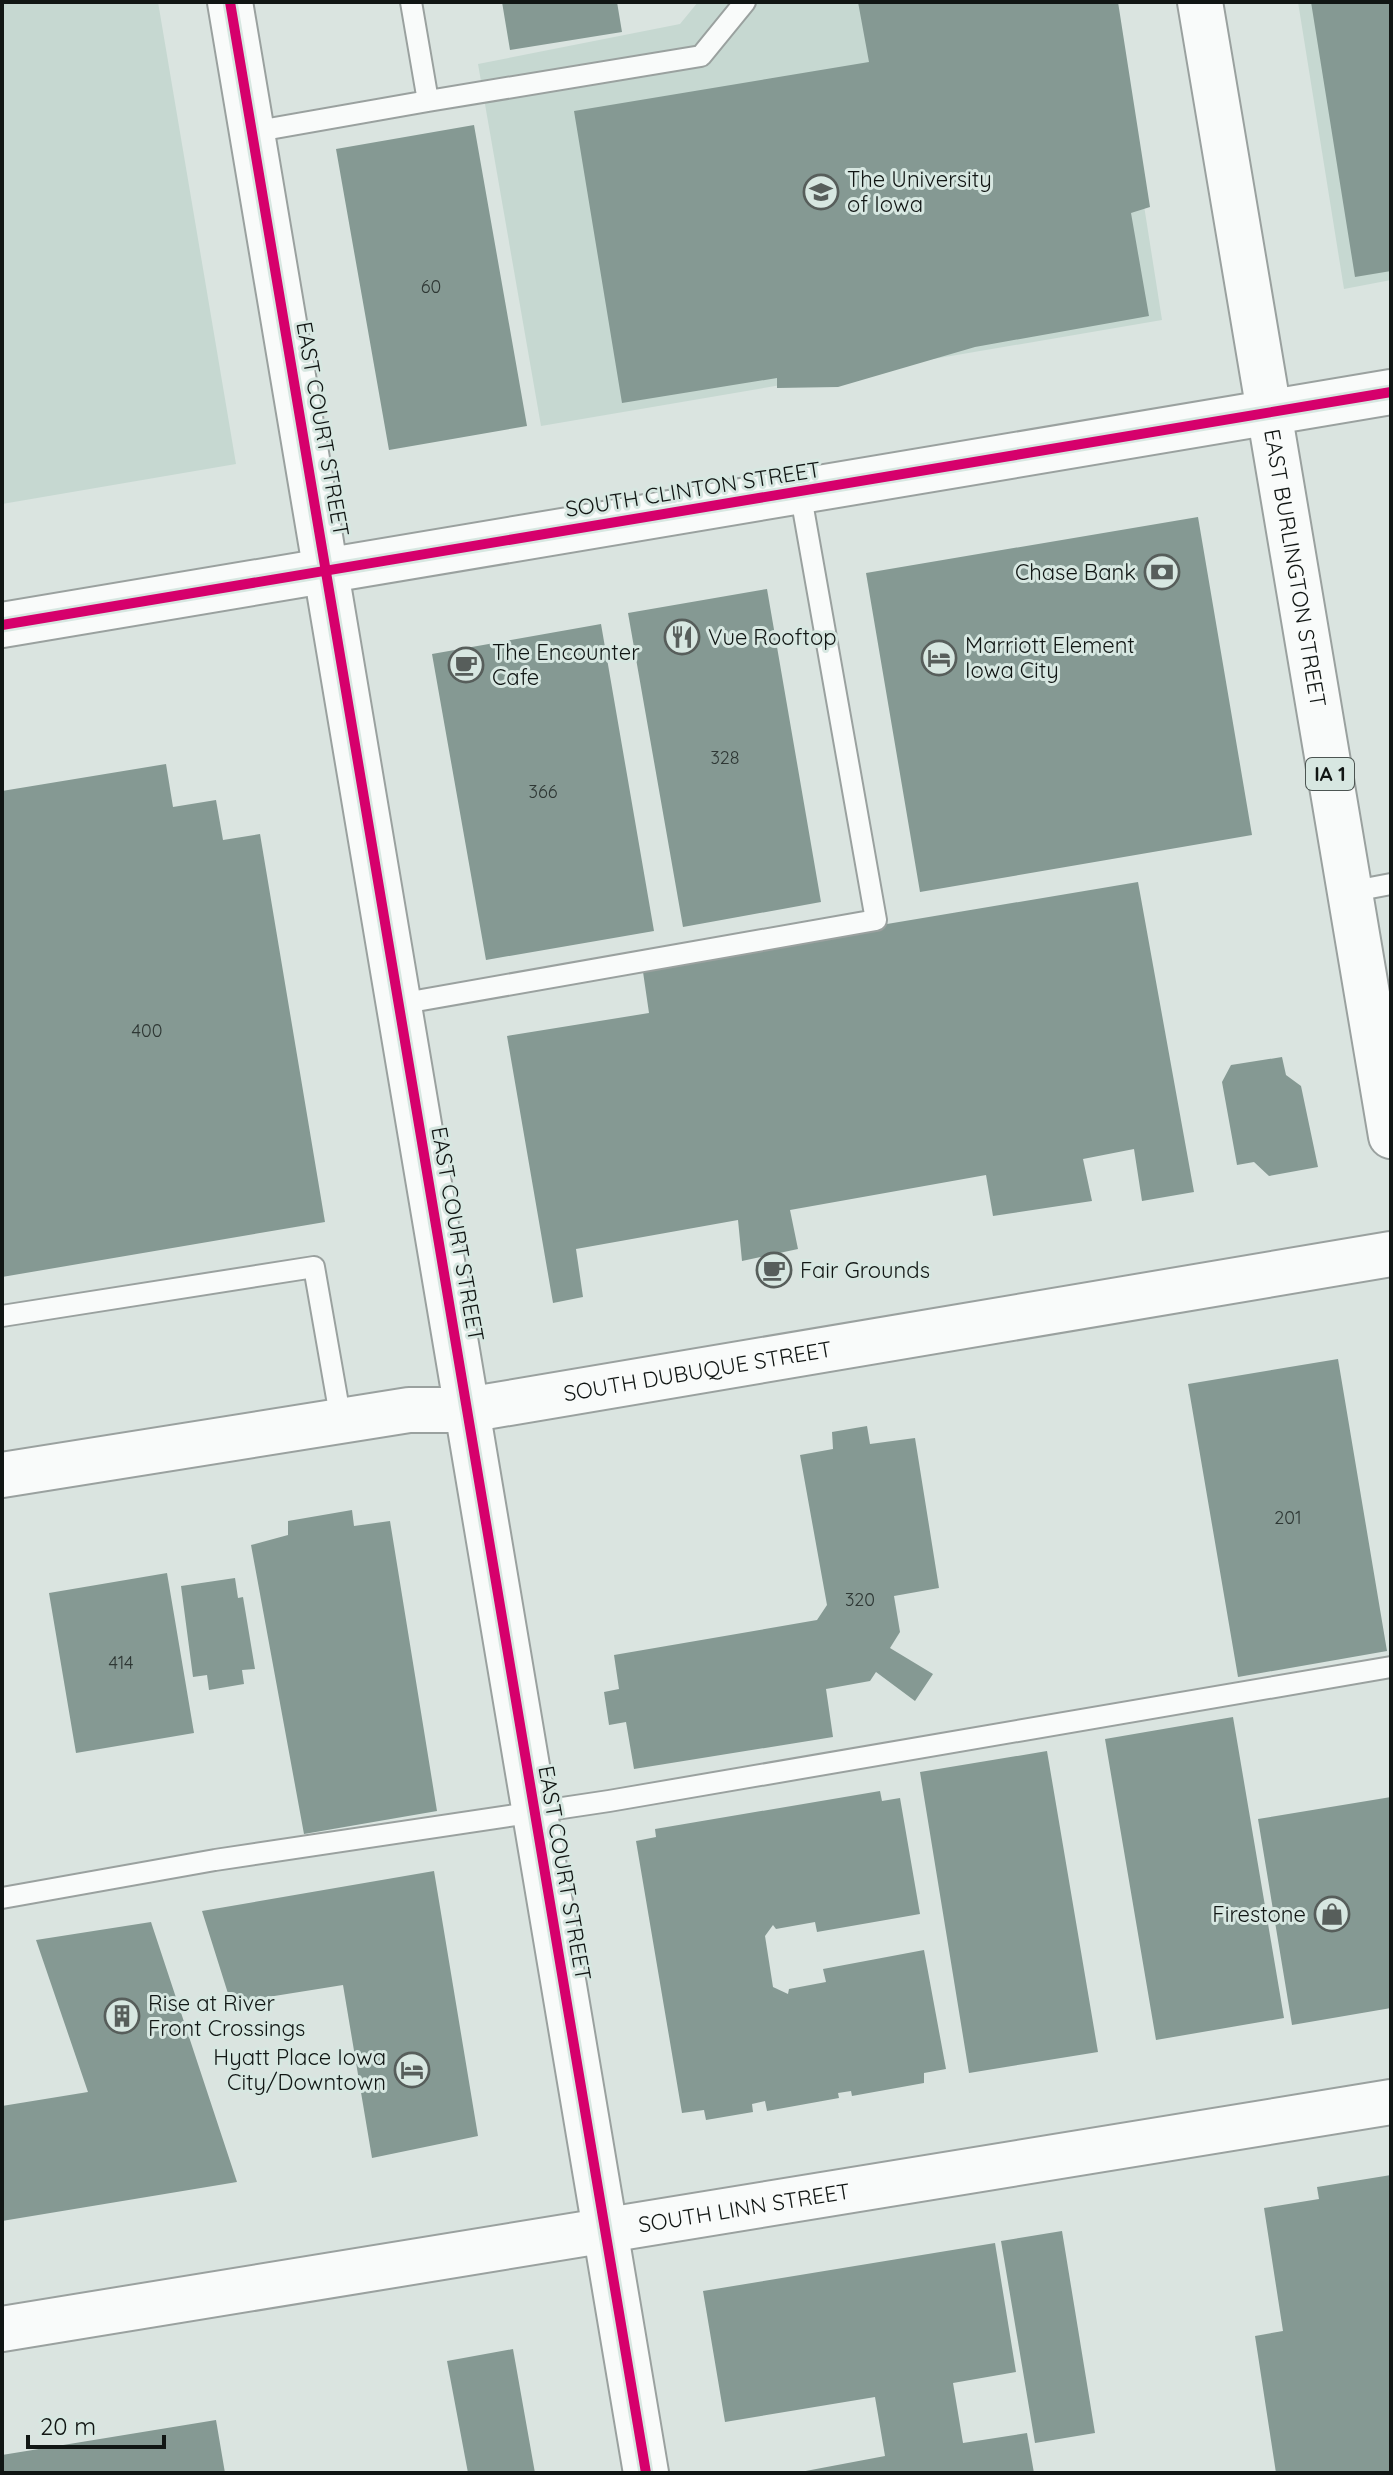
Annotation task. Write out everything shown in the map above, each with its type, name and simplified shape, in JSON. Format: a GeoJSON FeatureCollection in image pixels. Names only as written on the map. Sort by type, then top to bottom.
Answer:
{"type":"FeatureCollection","features":[{"type":"Feature","properties":{"kind":"street","name":"EAST COURT STREET"},"geometry":{"type":"LineString","coordinates":[[230,2],[646,2473]]}},
{"type":"Feature","properties":{"kind":"street","name":"EAST BURLINGTON STREET"},"geometry":{"type":"LineString","coordinates":[[1200,2],[1272,412],[1370,888],[1391,1136]]}},
{"type":"Feature","properties":{"kind":"street","name":"SOUTH CLINTON STREET"},"geometry":{"type":"LineString","coordinates":[[2,625],[1391,392]]}},
{"type":"Feature","properties":{"kind":"street","name":"SOUTH DUBUQUE STREET"},"geometry":{"type":"LineString","coordinates":[[2,1475],[409,1410],[467,1410],[1391,1254]]}},
{"type":"Feature","properties":{"kind":"street","name":"SOUTH LINN STREET"},"geometry":{"type":"LineString","coordinates":[[2,2329],[1391,2102]]}},
{"type":"Feature","properties":{"kind":"lane"},"geometry":{"type":"LineString","coordinates":[[411,2],[428,101]]}},
{"type":"Feature","properties":{"kind":"lane"},"geometry":{"type":"LineString","coordinates":[[252,132],[701,56],[745,2]]}},
{"type":"Feature","properties":{"kind":"lane"},"geometry":{"type":"LineString","coordinates":[[399,1004],[876,920],[800,491]]}},
{"type":"Feature","properties":{"kind":"lane"},"geometry":{"type":"LineString","coordinates":[[2,1316],[314,1267],[341,1421]]}},
{"type":"Feature","properties":{"kind":"lane"},"geometry":{"type":"LineString","coordinates":[[2,1898],[215,1860],[534,1812],[1391,1667]]}},
{"type":"Feature","properties":{"kind":"shaded area"},"geometry":{"type":"Polygon","coordinates":[[[2,2],[158,2],[236,464],[2,504],[2,2]]]}},
{"type":"Feature","properties":{"kind":"shaded area","name":"The University of Iowa"},"geometry":{"type":"Polygon","coordinates":[[[698,2],[1112,2],[1162,320],[541,426],[478,64],[680,24],[698,2]]]}},
{"type":"Feature","properties":{"kind":"shaded area"},"geometry":{"type":"Polygon","coordinates":[[[1298,2],[1391,2],[1391,280],[1344,289],[1298,2]]]}},
{"type":"Feature","properties":{"kind":"building"},"geometry":{"type":"Polygon","coordinates":[[[502,2],[617,2],[622,32],[510,50],[502,2]]]}},
{"type":"Feature","properties":{"kind":"building","name":"The University of Iowa"},"geometry":{"type":"Polygon","coordinates":[[[858,2],[1118,2],[1150,207],[1131,213],[1149,316],[975,347],[838,387],[777,388],[777,378],[622,403],[574,111],[869,62],[858,2]]]}},
{"type":"Feature","properties":{"kind":"building"},"geometry":{"type":"Polygon","coordinates":[[[1311,2],[1391,2],[1391,271],[1355,277],[1311,2]]]}},
{"type":"Feature","properties":{"kind":"building"},"geometry":{"type":"Polygon","coordinates":[[[474,125],[527,426],[389,450],[336,149],[474,125]]]}},
{"type":"Feature","properties":{"kind":"building"},"geometry":{"type":"Polygon","coordinates":[[[1198,517],[1252,835],[920,892],[866,573],[1198,517]]]}},
{"type":"Feature","properties":{"kind":"building"},"geometry":{"type":"Polygon","coordinates":[[[767,589],[821,902],[683,927],[628,613],[767,589]]]}},
{"type":"Feature","properties":{"kind":"building"},"geometry":{"type":"Polygon","coordinates":[[[601,624],[654,931],[486,960],[432,654],[601,624]]]}},
{"type":"Feature","properties":{"kind":"building"},"geometry":{"type":"Polygon","coordinates":[[[166,764],[173,807],[216,800],[223,840],[260,834],[325,1222],[2,1277],[2,791],[166,764]]]}},
{"type":"Feature","properties":{"kind":"building"},"geometry":{"type":"Polygon","coordinates":[[[1138,882],[1194,1192],[1142,1201],[1134,1149],[1083,1159],[1092,1201],[993,1216],[986,1175],[790,1210],[798,1249],[742,1261],[738,1220],[576,1249],[583,1297],[553,1303],[507,1036],[649,1013],[642,965],[1138,882]]]}},
{"type":"Feature","properties":{"kind":"building"},"geometry":{"type":"Polygon","coordinates":[[[1282,1057],[1286,1075],[1301,1086],[1318,1167],[1269,1176],[1254,1162],[1237,1165],[1222,1082],[1231,1065],[1282,1057]]]}},
{"type":"Feature","properties":{"kind":"building"},"geometry":{"type":"Polygon","coordinates":[[[1338,1359],[1387,1651],[1238,1677],[1188,1384],[1338,1359]]]}},
{"type":"Feature","properties":{"kind":"building"},"geometry":{"type":"Polygon","coordinates":[[[867,1426],[870,1444],[915,1438],[939,1588],[894,1596],[900,1632],[890,1648],[933,1674],[915,1701],[876,1672],[870,1681],[826,1689],[833,1737],[634,1769],[626,1722],[609,1725],[604,1692],[619,1689],[614,1655],[817,1620],[827,1605],[800,1455],[833,1449],[832,1432],[867,1426]]]}},
{"type":"Feature","properties":{"kind":"building"},"geometry":{"type":"Polygon","coordinates":[[[352,1510],[354,1526],[390,1521],[437,1811],[304,1834],[251,1545],[288,1535],[288,1521],[352,1510]]]}},
{"type":"Feature","properties":{"kind":"building"},"geometry":{"type":"Polygon","coordinates":[[[167,1573],[194,1733],[76,1753],[49,1593],[167,1573]]]}},
{"type":"Feature","properties":{"kind":"building"},"geometry":{"type":"Polygon","coordinates":[[[235,1578],[238,1598],[243,1597],[255,1669],[242,1670],[244,1684],[209,1690],[207,1675],[193,1677],[181,1586],[235,1578]]]}},
{"type":"Feature","properties":{"kind":"building"},"geometry":{"type":"Polygon","coordinates":[[[1233,1717],[1284,2018],[1156,2040],[1105,1739],[1233,1717]]]}},
{"type":"Feature","properties":{"kind":"building"},"geometry":{"type":"Polygon","coordinates":[[[1047,1751],[1098,2052],[969,2073],[920,1772],[1047,1751]]]}},
{"type":"Feature","properties":{"kind":"building"},"geometry":{"type":"Polygon","coordinates":[[[880,1791],[882,1801],[900,1798],[920,1914],[817,1932],[815,1922],[776,1929],[773,1925],[765,1936],[773,1987],[788,1994],[789,1989],[826,1982],[823,1969],[924,1950],[946,2069],[924,2073],[924,2083],[852,2096],[851,2091],[838,2093],[839,2098],[767,2111],[765,2101],[752,2104],[753,2112],[706,2120],[704,2110],[682,2113],[636,1841],[656,1837],[655,1829],[880,1791]]]}},
{"type":"Feature","properties":{"kind":"building","name":"Firestone"},"geometry":{"type":"Polygon","coordinates":[[[1391,1797],[1391,2008],[1292,2025],[1258,1819],[1391,1797]]]}},
{"type":"Feature","properties":{"kind":"building","name":"Hyatt Place Iowa City/Downtown"},"geometry":{"type":"Polygon","coordinates":[[[434,1871],[478,2136],[372,2158],[343,1985],[231,2003],[202,1911],[434,1871]]]}},
{"type":"Feature","properties":{"kind":"building","name":"Rise at River Front Crossings"},"geometry":{"type":"Polygon","coordinates":[[[151,1922],[237,2182],[2,2221],[2,2106],[88,2092],[36,1940],[151,1922]]]}},
{"type":"Feature","properties":{"kind":"building"},"geometry":{"type":"Polygon","coordinates":[[[1391,2175],[1391,2473],[1276,2473],[1255,2336],[1283,2331],[1264,2208],[1319,2199],[1317,2187],[1391,2175]]]}},
{"type":"Feature","properties":{"kind":"building"},"geometry":{"type":"Polygon","coordinates":[[[1062,2231],[1095,2433],[1035,2443],[1001,2241],[1062,2231]]]}},
{"type":"Feature","properties":{"kind":"building"},"geometry":{"type":"Polygon","coordinates":[[[995,2243],[1016,2372],[953,2383],[963,2443],[1027,2433],[1034,2473],[795,2473],[885,2456],[875,2397],[725,2422],[703,2291],[995,2243]]]}},
{"type":"Feature","properties":{"kind":"building"},"geometry":{"type":"Polygon","coordinates":[[[513,2349],[535,2473],[468,2473],[447,2361],[513,2349]]]}},
{"type":"Feature","properties":{"kind":"building"},"geometry":{"type":"Polygon","coordinates":[[[216,2420],[225,2473],[2,2473],[2,2455],[216,2420]]]}},
{"type":"Feature","properties":{"kind":"cycle path"},"geometry":{"type":"LineString","coordinates":[[230,2],[646,2473]]}},
{"type":"Feature","properties":{"kind":"cycle path"},"geometry":{"type":"LineString","coordinates":[[2,625],[1391,392]]}},
{"type":"Feature","properties":{"kind":"place","name":"The University of Iowa"},"geometry":{"type":"Point","coordinates":[821,192]}},
{"type":"Feature","properties":{"kind":"place","name":"Chase Bank"},"geometry":{"type":"Point","coordinates":[1162,572]}},
{"type":"Feature","properties":{"kind":"place","name":"Vue Rooftop"},"geometry":{"type":"Point","coordinates":[682,637]}},
{"type":"Feature","properties":{"kind":"place","name":"Marriott Element Iowa City"},"geometry":{"type":"Point","coordinates":[939,658]}},
{"type":"Feature","properties":{"kind":"place","name":"The Encounter Cafe"},"geometry":{"type":"Point","coordinates":[466,665]}},
{"type":"Feature","properties":{"kind":"place","name":"Fair Grounds"},"geometry":{"type":"Point","coordinates":[774,1270]}},
{"type":"Feature","properties":{"kind":"place","name":"Firestone"},"geometry":{"type":"Point","coordinates":[1332,1914]}},
{"type":"Feature","properties":{"kind":"place","name":"Rise at River Front Crossings"},"geometry":{"type":"Point","coordinates":[122,2016]}},
{"type":"Feature","properties":{"kind":"place","name":"Hyatt Place Iowa City/Downtown"},"geometry":{"type":"Point","coordinates":[412,2070]}}]}
